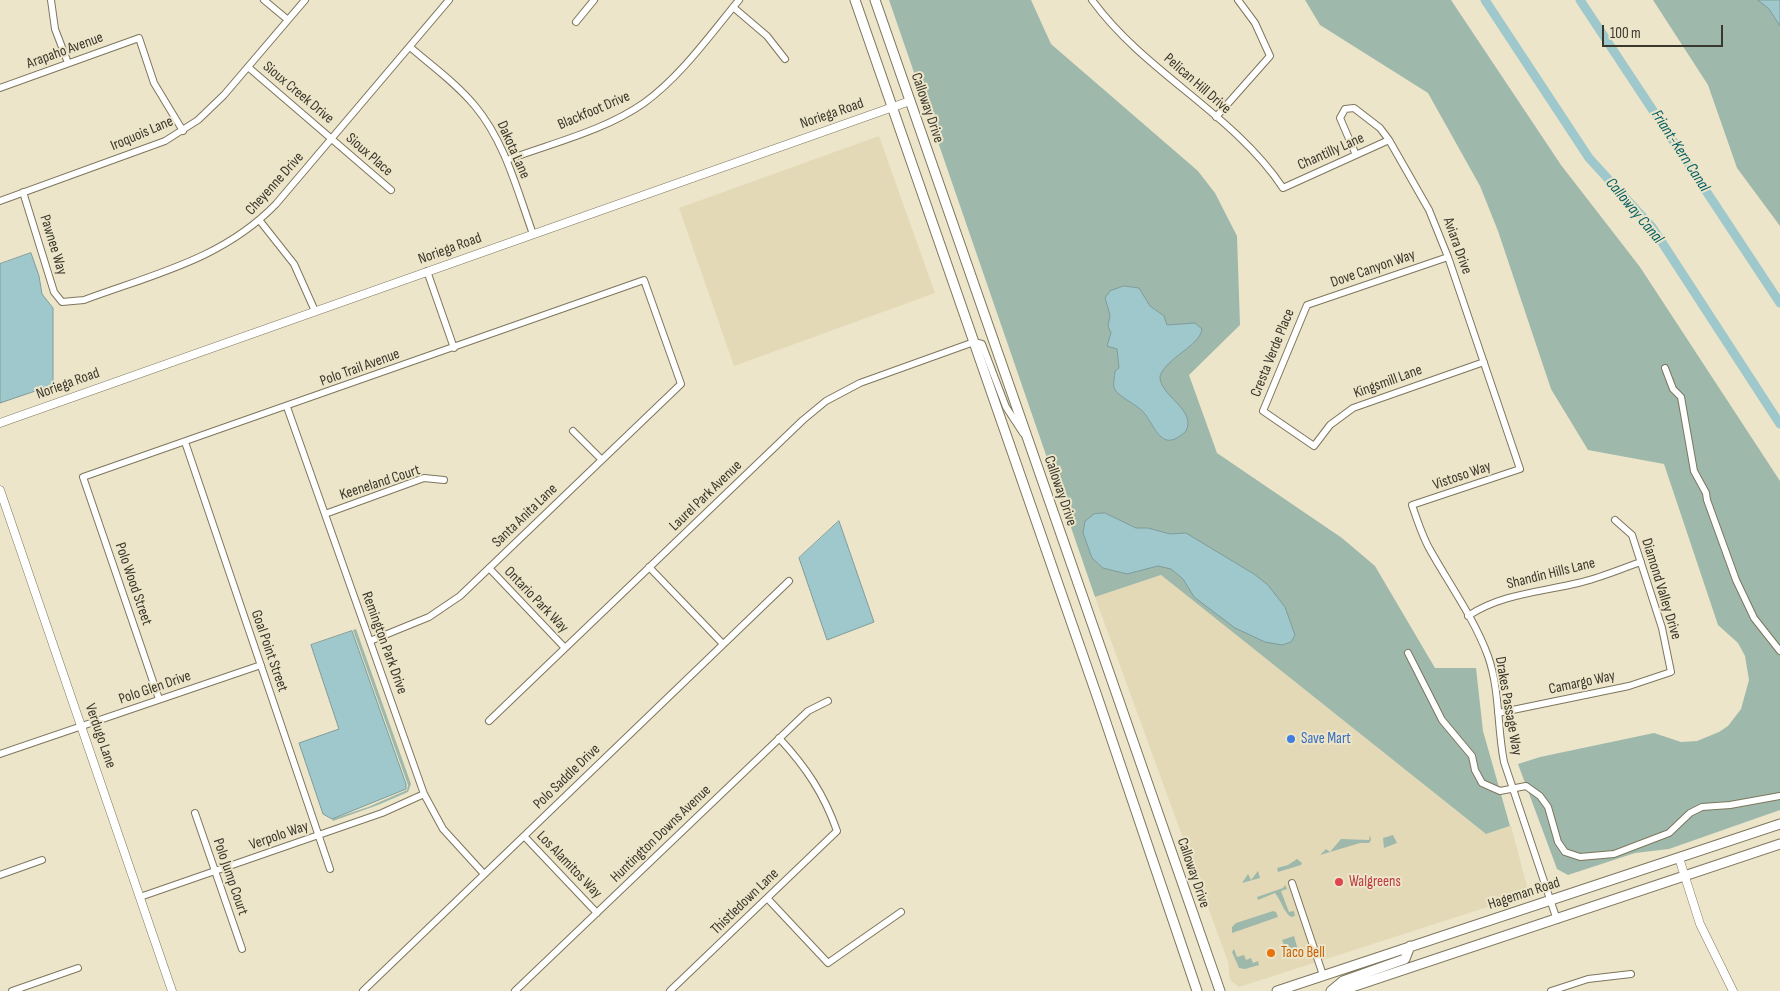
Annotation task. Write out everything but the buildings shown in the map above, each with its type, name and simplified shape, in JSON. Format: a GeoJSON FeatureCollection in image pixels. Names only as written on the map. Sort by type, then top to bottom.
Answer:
{"type":"FeatureCollection","features":[{"type":"Feature","properties":{"kind":"main road"},"geometry":{"type":"LineString","coordinates":[[855,0],[1198,991]]}},
{"type":"Feature","properties":{"kind":"main road","name":"Calloway Drive"},"geometry":{"type":"LineString","coordinates":[[875,0],[1220,991]]}},
{"type":"Feature","properties":{"kind":"main road","name":"Hageman Road"},"geometry":{"type":"LineString","coordinates":[[1276,991],[1780,824]]}},
{"type":"Feature","properties":{"kind":"main road"},"geometry":{"type":"LineString","coordinates":[[1340,991],[1684,878],[1780,844]]}},
{"type":"Feature","properties":{"kind":"main road"},"geometry":{"type":"LineString","coordinates":[[1331,991],[1343,981],[1405,959],[1410,946]]}},
{"type":"Feature","properties":{"kind":"street"},"geometry":{"type":"LineString","coordinates":[[51,0],[56,29],[68,64]]}},
{"type":"Feature","properties":{"kind":"street"},"geometry":{"type":"LineString","coordinates":[[264,0],[288,20]]}},
{"type":"Feature","properties":{"kind":"street","name":"Iroquois Lane"},"geometry":{"type":"LineString","coordinates":[[0,201],[146,149],[183,131],[212,108],[305,0]]}},
{"type":"Feature","properties":{"kind":"street"},"geometry":{"type":"LineString","coordinates":[[576,22],[594,0]]}},
{"type":"Feature","properties":{"kind":"street","name":"Blackfoot Drive"},"geometry":{"type":"LineString","coordinates":[[507,160],[614,120],[642,104],[672,79],[739,0]]}},
{"type":"Feature","properties":{"kind":"street","name":"Pelican Hill Drive"},"geometry":{"type":"LineString","coordinates":[[1092,0],[1118,31],[1260,157],[1283,188]]}},
{"type":"Feature","properties":{"kind":"street"},"geometry":{"type":"LineString","coordinates":[[1216,117],[1270,56],[1255,23],[1238,0]]}},
{"type":"Feature","properties":{"kind":"street","name":"Cheyenne Drive"},"geometry":{"type":"LineString","coordinates":[[62,302],[84,300],[206,255],[230,243],[260,221],[410,47],[445,2]]}},
{"type":"Feature","properties":{"kind":"street"},"geometry":{"type":"LineString","coordinates":[[733,7],[766,36],[785,59]]}},
{"type":"Feature","properties":{"kind":"street","name":"Arapaho Avenue"},"geometry":{"type":"LineString","coordinates":[[0,88],[139,38],[154,83],[183,131]]}},
{"type":"Feature","properties":{"kind":"street","name":"Dakota Lane"},"geometry":{"type":"LineString","coordinates":[[410,47],[474,105],[494,133],[507,160],[533,234]]}},
{"type":"Feature","properties":{"kind":"street","name":"Sioux Creek Drive"},"geometry":{"type":"LineString","coordinates":[[248,67],[332,139]]}},
{"type":"Feature","properties":{"kind":"street","name":"Noriega Road"},"geometry":{"type":"LineString","coordinates":[[0,423],[910,101]]}},
{"type":"Feature","properties":{"kind":"street","name":"Aviara Drive"},"geometry":{"type":"LineString","coordinates":[[1356,155],[1340,118],[1341,113],[1348,108],[1354,108],[1370,118],[1389,140],[1429,210],[1448,257],[1520,469]]}},
{"type":"Feature","properties":{"kind":"street","name":"Sioux Place"},"geometry":{"type":"LineString","coordinates":[[332,139],[391,190]]}},
{"type":"Feature","properties":{"kind":"street","name":"Chantilly Lane"},"geometry":{"type":"LineString","coordinates":[[1283,188],[1389,140]]}},
{"type":"Feature","properties":{"kind":"street","name":"Pawnee Way"},"geometry":{"type":"LineString","coordinates":[[23,192],[54,292],[62,302]]}},
{"type":"Feature","properties":{"kind":"street"},"geometry":{"type":"LineString","coordinates":[[260,221],[294,264],[315,311]]}},
{"type":"Feature","properties":{"kind":"street","name":"Dove Canyon Way"},"geometry":{"type":"LineString","coordinates":[[1307,305],[1448,257]]}},
{"type":"Feature","properties":{"kind":"street"},"geometry":{"type":"LineString","coordinates":[[427,271],[454,348]]}},
{"type":"Feature","properties":{"kind":"street","name":"Polo Trail Avenue"},"geometry":{"type":"LineString","coordinates":[[83,477],[287,407],[644,280],[681,384]]}},
{"type":"Feature","properties":{"kind":"street","name":"Cresta Verde Place"},"geometry":{"type":"LineString","coordinates":[[1307,305],[1263,411],[1314,446]]}},
{"type":"Feature","properties":{"kind":"street"},"geometry":{"type":"LineString","coordinates":[[974,342],[982,344],[1006,407],[1026,437]]}},
{"type":"Feature","properties":{"kind":"street","name":"Laurel Park Avenue"},"geometry":{"type":"LineString","coordinates":[[489,721],[803,420],[826,402],[860,383],[974,342]]}},
{"type":"Feature","properties":{"kind":"street","name":"Kingsmill Lane"},"geometry":{"type":"LineString","coordinates":[[1314,446],[1330,425],[1353,408],[1484,362]]}},
{"type":"Feature","properties":{"kind":"street"},"geometry":{"type":"LineString","coordinates":[[1666,368],[1673,389],[1681,398],[1694,471],[1706,493],[1736,580],[1754,618],[1780,651]]}},
{"type":"Feature","properties":{"kind":"street","name":"Santa Anita Lane"},"geometry":{"type":"LineString","coordinates":[[370,641],[429,617],[460,596],[681,384]]}},
{"type":"Feature","properties":{"kind":"street","name":"Remington Park Drive"},"geometry":{"type":"LineString","coordinates":[[287,407],[424,794],[444,828],[484,874]]}},
{"type":"Feature","properties":{"kind":"street"},"geometry":{"type":"LineString","coordinates":[[574,431],[602,460]]}},
{"type":"Feature","properties":{"kind":"street","name":"Goal Point Street"},"geometry":{"type":"LineString","coordinates":[[185,442],[330,869]]}},
{"type":"Feature","properties":{"kind":"street","name":"Vistoso Way"},"geometry":{"type":"LineString","coordinates":[[1412,506],[1520,469]]}},
{"type":"Feature","properties":{"kind":"street","name":"Polo Wood Street"},"geometry":{"type":"LineString","coordinates":[[83,477],[159,699]]}},
{"type":"Feature","properties":{"kind":"street","name":"Keeneland Court"},"geometry":{"type":"LineString","coordinates":[[325,514],[424,478],[444,480]]}},
{"type":"Feature","properties":{"kind":"street","name":"Verdugo Lane"},"geometry":{"type":"LineString","coordinates":[[0,490],[172,991]]}},
{"type":"Feature","properties":{"kind":"street","name":"Drakes Passage Way"},"geometry":{"type":"LineString","coordinates":[[1412,506],[1428,547],[1468,616],[1488,657],[1493,676],[1500,743],[1556,920]]}},
{"type":"Feature","properties":{"kind":"street","name":"Diamond Valley Drive"},"geometry":{"type":"LineString","coordinates":[[1615,520],[1632,535],[1662,628],[1671,672]]}},
{"type":"Feature","properties":{"kind":"street","name":"Shandin Hills Lane"},"geometry":{"type":"LineString","coordinates":[[1468,616],[1504,598],[1580,582],[1641,562]]}},
{"type":"Feature","properties":{"kind":"street"},"geometry":{"type":"LineString","coordinates":[[650,567],[723,644]]}},
{"type":"Feature","properties":{"kind":"street","name":"Ontario Park Way"},"geometry":{"type":"LineString","coordinates":[[489,568],[565,648]]}},
{"type":"Feature","properties":{"kind":"street","name":"Polo Saddle Drive"},"geometry":{"type":"LineString","coordinates":[[363,991],[789,581]]}},
{"type":"Feature","properties":{"kind":"street"},"geometry":{"type":"LineString","coordinates":[[1408,652],[1442,720],[1472,756],[1475,770],[1482,783],[1500,791],[1526,786],[1540,796],[1548,807],[1558,842],[1565,852],[1580,857],[1614,854],[1669,832],[1690,813],[1702,807],[1780,796]]}},
{"type":"Feature","properties":{"kind":"street","name":"Polo Glen Drive"},"geometry":{"type":"LineString","coordinates":[[0,754],[261,665]]}},
{"type":"Feature","properties":{"kind":"street","name":"Camargo Way"},"geometry":{"type":"LineString","coordinates":[[1498,713],[1629,686],[1671,672]]}},
{"type":"Feature","properties":{"kind":"street","name":"Huntington Downs Avenue"},"geometry":{"type":"LineString","coordinates":[[515,991],[808,711],[828,701]]}},
{"type":"Feature","properties":{"kind":"street","name":"Thistledown Lane"},"geometry":{"type":"LineString","coordinates":[[670,991],[837,831],[829,807],[815,782],[798,758],[779,738]]}},
{"type":"Feature","properties":{"kind":"street","name":"Verpolo Way"},"geometry":{"type":"LineString","coordinates":[[140,896],[382,813],[424,794]]}},
{"type":"Feature","properties":{"kind":"street","name":"Polo Jump Court"},"geometry":{"type":"LineString","coordinates":[[195,813],[242,949]]}},
{"type":"Feature","properties":{"kind":"street","name":"Los Alamitos Way"},"geometry":{"type":"LineString","coordinates":[[524,836],[597,913]]}},
{"type":"Feature","properties":{"kind":"street"},"geometry":{"type":"LineString","coordinates":[[1679,858],[1684,878],[1711,948],[1733,991]]}},
{"type":"Feature","properties":{"kind":"street"},"geometry":{"type":"LineString","coordinates":[[0,875],[42,860]]}},
{"type":"Feature","properties":{"kind":"street"},"geometry":{"type":"LineString","coordinates":[[1292,883],[1323,974]]}},
{"type":"Feature","properties":{"kind":"street"},"geometry":{"type":"LineString","coordinates":[[767,898],[828,963],[901,912]]}},
{"type":"Feature","properties":{"kind":"street"},"geometry":{"type":"LineString","coordinates":[[12,991],[78,968]]}},
{"type":"Feature","properties":{"kind":"street"},"geometry":{"type":"LineString","coordinates":[[1552,991],[1588,979],[1631,974]]}},
{"type":"Feature","properties":{"kind":"shaded area"},"geometry":{"type":"Polygon","coordinates":[[[879,136],[935,293],[734,366],[679,208],[879,136]]]}},
{"type":"Feature","properties":{"kind":"shaded area"},"geometry":{"type":"Polygon","coordinates":[[[1161,575],[1486,834],[1511,826],[1527,886],[1522,896],[1239,987],[1230,980],[1228,962],[1095,597],[1161,575]]]}},
{"type":"Feature","properties":{"kind":"green space"},"geometry":{"type":"Polygon","coordinates":[[[889,0],[1031,0],[1051,44],[1198,171],[1215,193],[1237,236],[1240,325],[1189,375],[1217,453],[1342,538],[1375,566],[1435,668],[1476,668],[1483,731],[1510,826],[1486,834],[1161,575],[1095,597],[889,0]]]}},
{"type":"Feature","properties":{"kind":"green space"},"geometry":{"type":"Polygon","coordinates":[[[1305,0],[1451,0],[1561,165],[1640,267],[1780,481],[1780,810],[1669,849],[1635,853],[1568,875],[1557,869],[1518,764],[1540,757],[1654,733],[1681,742],[1697,741],[1719,732],[1728,726],[1741,709],[1749,680],[1745,656],[1738,643],[1718,625],[1664,464],[1588,450],[1551,389],[1498,231],[1480,186],[1428,93],[1320,25],[1305,0]]]}},
{"type":"Feature","properties":{"kind":"green space"},"geometry":{"type":"Polygon","coordinates":[[[1653,0],[1780,0],[1780,226],[1737,168],[1708,85],[1653,0]]]}},
{"type":"Feature","properties":{"kind":"green space"},"geometry":{"type":"Polygon","coordinates":[[[356,629],[411,784],[408,792],[333,821],[332,819],[368,807],[407,790],[408,785],[353,630],[356,629]]]}},
{"type":"Feature","properties":{"kind":"green space"},"geometry":{"type":"Polygon","coordinates":[[[1370,835],[1371,840],[1369,843],[1360,843],[1330,852],[1341,839],[1369,840],[1370,835]]]}},
{"type":"Feature","properties":{"kind":"green space"},"geometry":{"type":"Polygon","coordinates":[[[1393,835],[1397,843],[1384,848],[1383,838],[1393,835]]]}},
{"type":"Feature","properties":{"kind":"green space"},"geometry":{"type":"Polygon","coordinates":[[[1326,849],[1330,852],[1320,855],[1326,849]]]}},
{"type":"Feature","properties":{"kind":"green space"},"geometry":{"type":"Polygon","coordinates":[[[1297,859],[1302,863],[1301,865],[1278,872],[1277,868],[1288,865],[1297,859]]]}},
{"type":"Feature","properties":{"kind":"green space"},"geometry":{"type":"Polygon","coordinates":[[[1258,871],[1260,878],[1242,883],[1248,874],[1251,880],[1258,871]]]}},
{"type":"Feature","properties":{"kind":"green space"},"geometry":{"type":"Polygon","coordinates":[[[1285,885],[1287,889],[1281,891],[1289,912],[1294,911],[1295,916],[1291,917],[1289,915],[1275,893],[1258,900],[1257,897],[1283,888],[1285,885]]]}},
{"type":"Feature","properties":{"kind":"green space"},"geometry":{"type":"Polygon","coordinates":[[[1273,911],[1276,912],[1278,917],[1232,933],[1232,927],[1236,923],[1273,911]]]}},
{"type":"Feature","properties":{"kind":"green space"},"geometry":{"type":"Polygon","coordinates":[[[1294,936],[1298,950],[1288,955],[1282,940],[1294,936]]]}},
{"type":"Feature","properties":{"kind":"green space"},"geometry":{"type":"Polygon","coordinates":[[[1234,949],[1237,957],[1244,955],[1246,960],[1251,958],[1253,963],[1258,961],[1259,965],[1245,969],[1239,968],[1232,952],[1234,949]]]}},
{"type":"Feature","properties":{"kind":"water"},"geometry":{"type":"Polygon","coordinates":[[[1758,0],[1780,0],[1780,26],[1769,9],[1758,0]]]}},
{"type":"Feature","properties":{"kind":"water"},"geometry":{"type":"Polygon","coordinates":[[[31,253],[39,276],[42,294],[53,308],[53,385],[0,403],[0,264],[31,253]]]}},
{"type":"Feature","properties":{"kind":"water"},"geometry":{"type":"Polygon","coordinates":[[[1124,286],[1139,288],[1150,306],[1164,316],[1167,325],[1195,323],[1202,329],[1196,341],[1169,363],[1160,376],[1165,390],[1182,409],[1188,423],[1186,431],[1177,438],[1164,439],[1158,434],[1145,414],[1120,395],[1114,388],[1115,371],[1119,368],[1117,349],[1107,346],[1111,333],[1108,326],[1110,315],[1105,298],[1110,291],[1124,286]]]}},
{"type":"Feature","properties":{"kind":"water"},"geometry":{"type":"Polygon","coordinates":[[[1105,513],[1136,528],[1148,528],[1170,534],[1186,533],[1254,574],[1268,585],[1285,607],[1295,635],[1291,642],[1282,645],[1265,642],[1235,628],[1194,597],[1183,579],[1171,569],[1158,566],[1127,574],[1103,568],[1092,558],[1083,533],[1085,521],[1094,514],[1105,513]]]}},
{"type":"Feature","properties":{"kind":"water"},"geometry":{"type":"Polygon","coordinates":[[[839,521],[874,622],[827,640],[799,558],[839,521]]]}},
{"type":"Feature","properties":{"kind":"water"},"geometry":{"type":"Polygon","coordinates":[[[352,631],[406,784],[406,789],[332,819],[323,814],[299,743],[339,729],[311,645],[352,631]]]}},
{"type":"Feature","properties":{"kind":"waterway","name":"Calloway Canal"},"geometry":{"type":"LineString","coordinates":[[1485,0],[1589,158],[1652,227],[1780,424]]}},
{"type":"Feature","properties":{"kind":"waterway","name":"Friant-Kern Canal"},"geometry":{"type":"LineString","coordinates":[[1580,0],[1780,303]]}},
{"type":"Feature","properties":{"kind":"place","name":"Save Mart"},"geometry":{"type":"Point","coordinates":[1291,739]}},
{"type":"Feature","properties":{"kind":"place","name":"Walgreens"},"geometry":{"type":"Point","coordinates":[1339,882]}},
{"type":"Feature","properties":{"kind":"place","name":"Taco Bell"},"geometry":{"type":"Point","coordinates":[1271,953]}}]}
